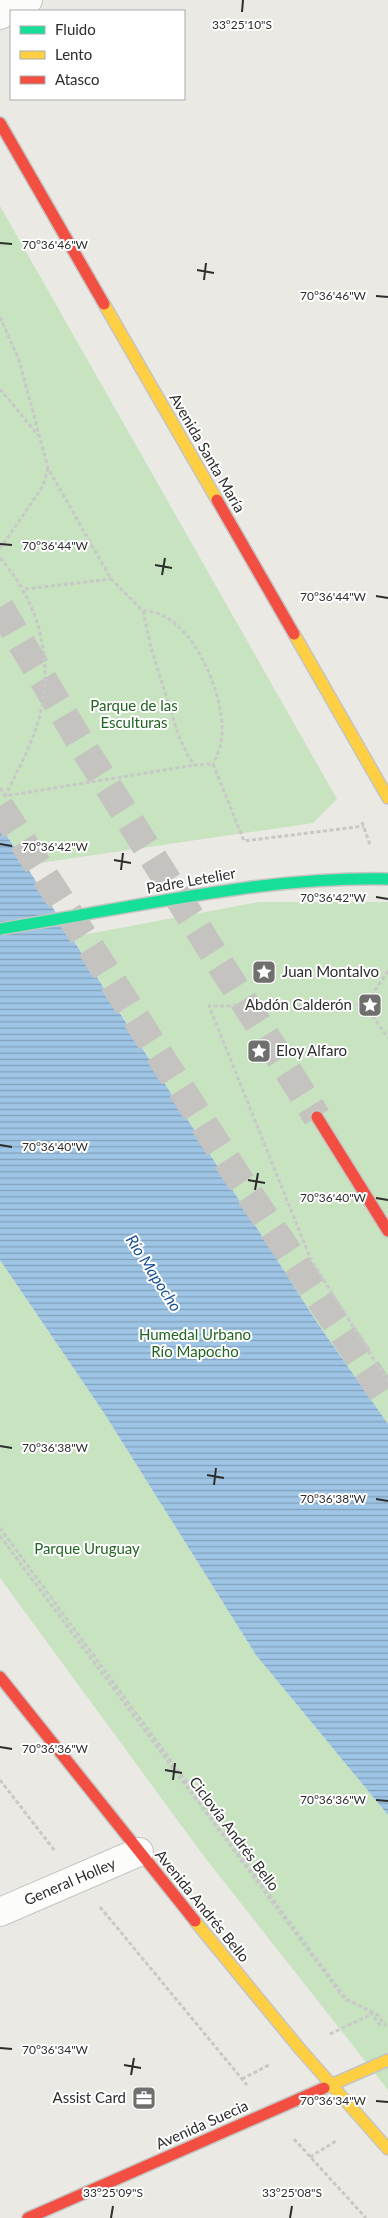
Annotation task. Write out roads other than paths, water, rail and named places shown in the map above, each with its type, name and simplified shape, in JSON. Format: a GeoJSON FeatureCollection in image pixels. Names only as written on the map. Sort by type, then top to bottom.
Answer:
{"type":"FeatureCollection","features":[{"type":"Feature","properties":{"kind":"main road","name":"Avenida Santa María"},"geometry":{"type":"LineString","coordinates":[[0,123],[388,798]]}},
{"type":"Feature","properties":{"kind":"main road","name":"Padre Letelier"},"geometry":{"type":"LineString","coordinates":[[0,929],[246,887],[299,881],[388,879]]}},
{"type":"Feature","properties":{"kind":"main road"},"geometry":{"type":"LineString","coordinates":[[317,1117],[388,1231]]}},
{"type":"Feature","properties":{"kind":"main road","name":"Avenida Andrés Bello"},"geometry":{"type":"LineString","coordinates":[[0,1677],[139,1852],[300,2049],[388,2148]]}},
{"type":"Feature","properties":{"kind":"main road","name":"Avenida Suecia"},"geometry":{"type":"LineString","coordinates":[[28,2218],[388,2060]]}},
{"type":"Feature","properties":{"kind":"street"},"geometry":{"type":"LineString","coordinates":[[0,15],[28,0]]}},
{"type":"Feature","properties":{"kind":"street","name":"General Holley"},"geometry":{"type":"LineString","coordinates":[[0,1912],[139,1852]]}},
{"type":"Feature","properties":{"kind":"water","name":"Humedal Urbano Río Mapocho"},"geometry":{"type":"Polygon","coordinates":[[[0,825],[318,1324],[388,1424],[388,1815],[256,1655],[104,1413],[0,1260],[0,825]]]}},
{"type":"Feature","properties":{"kind":"tunnel"},"geometry":{"type":"LineString","coordinates":[[0,607],[85,750],[317,1117]]}},
{"type":"Feature","properties":{"kind":"tunnel"},"geometry":{"type":"LineString","coordinates":[[0,806],[232,1168],[388,1401]]}},
{"type":"Feature","properties":{"kind":"place","name":"Juan Montalvo"},"geometry":{"type":"Point","coordinates":[264,972]}},
{"type":"Feature","properties":{"kind":"place","name":"Abdón Calderón"},"geometry":{"type":"Point","coordinates":[370,1005]}},
{"type":"Feature","properties":{"kind":"place","name":"Eloy Alfaro"},"geometry":{"type":"Point","coordinates":[259,1051]}},
{"type":"Feature","properties":{"kind":"place","name":"Assist Card"},"geometry":{"type":"Point","coordinates":[144,2098]}},
{"type":"Feature","properties":{"kind":"park label","name":"Parque de las Esculturas"},"geometry":{"type":"Point","coordinates":[134,714]}},
{"type":"Feature","properties":{"kind":"park label","name":"Parque Uruguay"},"geometry":{"type":"Point","coordinates":[87,1549]}},
{"type":"Feature","properties":{"kind":"water label","name":"Río Mapocho"},"geometry":{"type":"Point","coordinates":[154,1273]}}]}
